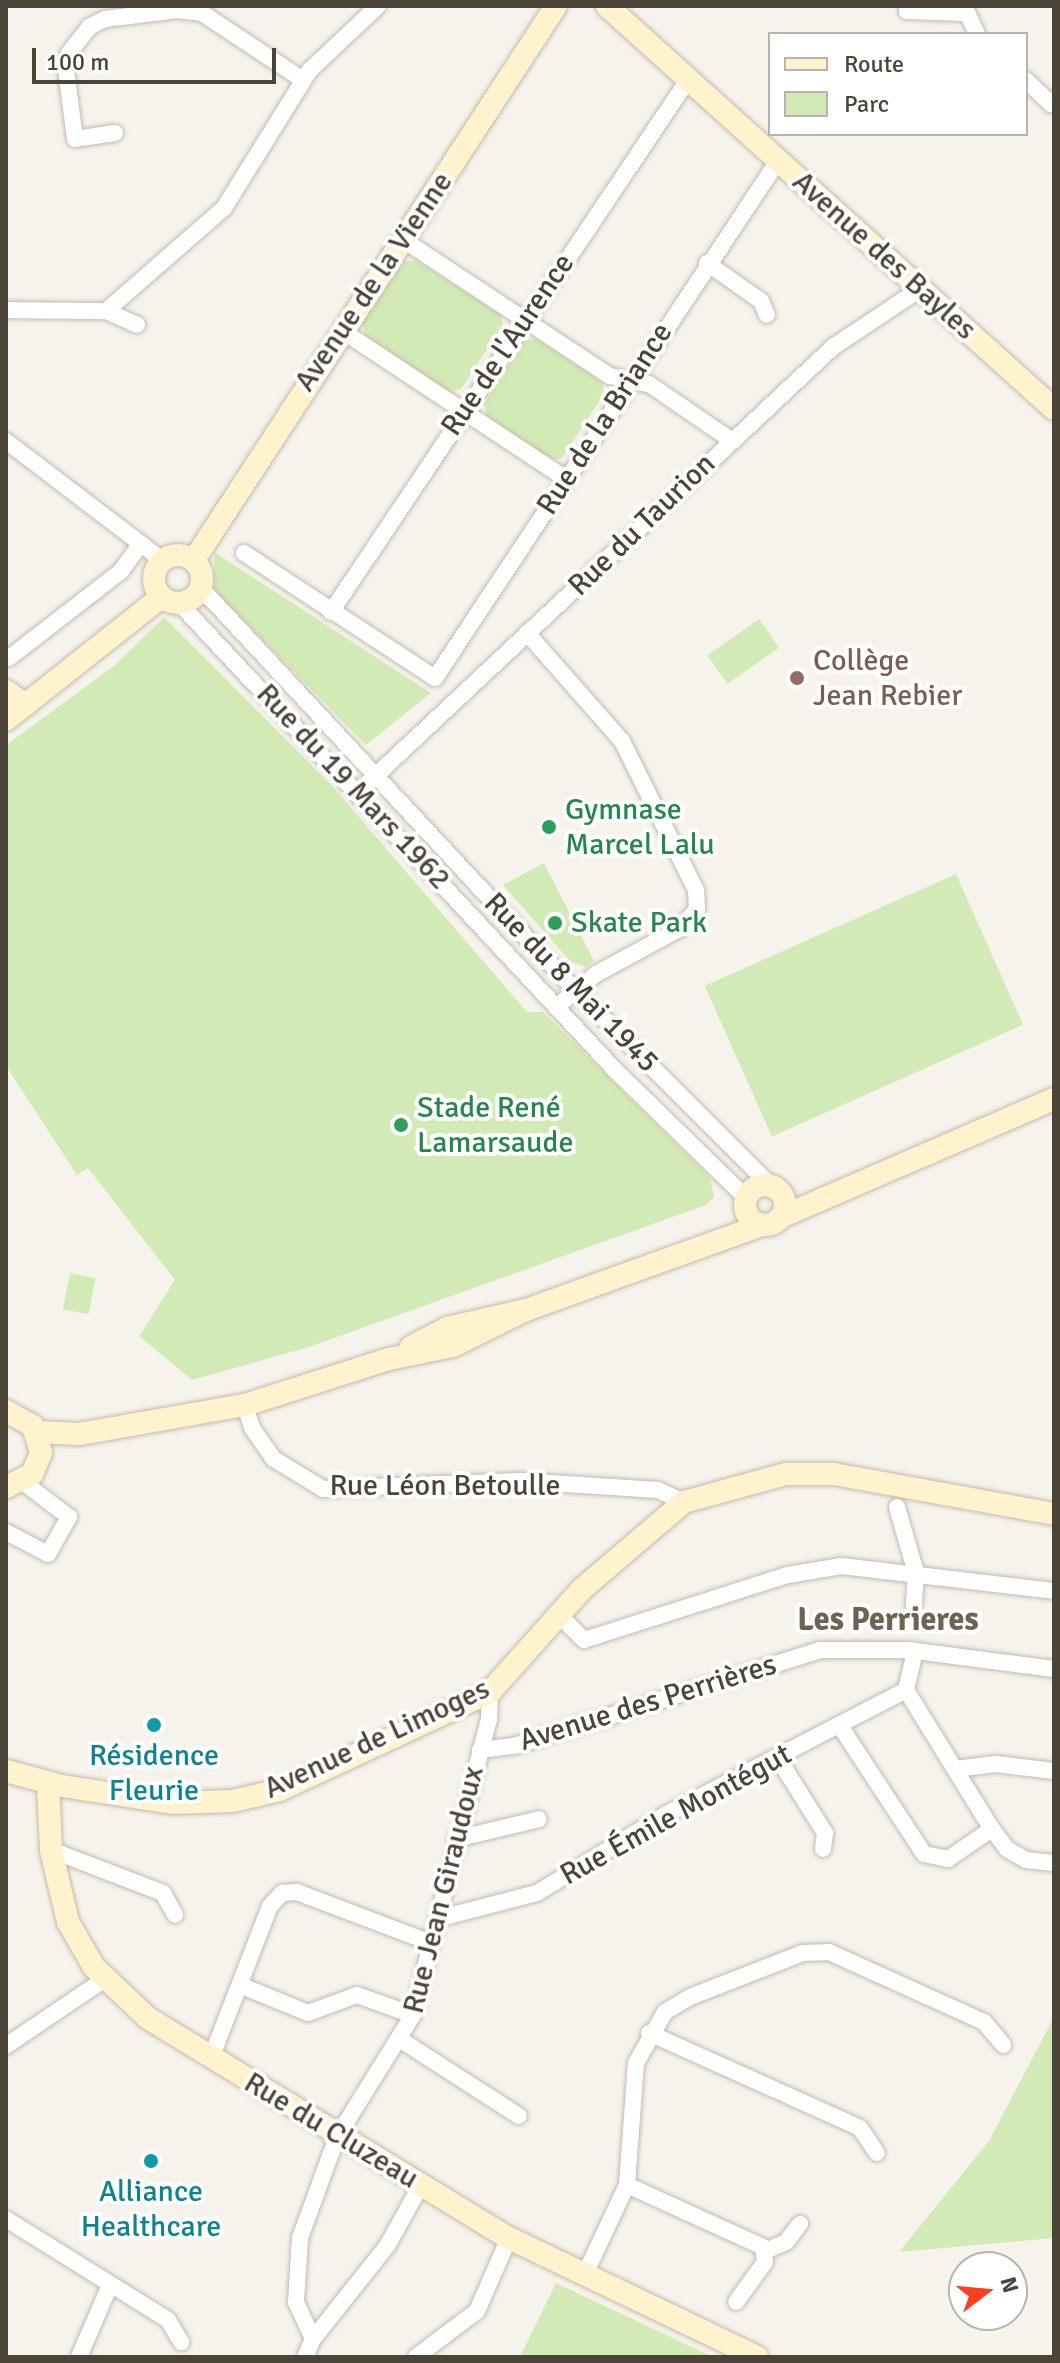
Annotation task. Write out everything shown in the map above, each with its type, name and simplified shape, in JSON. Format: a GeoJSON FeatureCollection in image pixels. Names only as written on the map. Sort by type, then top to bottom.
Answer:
{"type":"FeatureCollection","features":[{"type":"Feature","properties":{"kind":"main road","name":"Avenue de la Vienne"},"geometry":{"type":"LineString","coordinates":[[194,560],[341,330],[556,6]]}},
{"type":"Feature","properties":{"kind":"main road","name":"Avenue des Bayles"},"geometry":{"type":"LineString","coordinates":[[607,6],[1054,409]]}},
{"type":"Feature","properties":{"kind":"main road"},"geometry":{"type":"LineString","coordinates":[[6,720],[171,600],[194,599],[203,579],[194,560],[171,556],[162,560],[154,578],[171,600]]}},
{"type":"Feature","properties":{"kind":"main road"},"geometry":{"type":"LineString","coordinates":[[6,691],[25,705]]}},
{"type":"Feature","properties":{"kind":"main road"},"geometry":{"type":"LineString","coordinates":[[15,1484],[45,1440],[245,1405],[389,1359],[453,1346],[526,1310],[716,1244],[765,1206],[825,1199],[1054,1099]]}},
{"type":"Feature","properties":{"kind":"main road"},"geometry":{"type":"LineString","coordinates":[[6,1411],[25,1418],[45,1440]]}},
{"type":"Feature","properties":{"kind":"main road","name":"Avenue de Limoges"},"geometry":{"type":"LineString","coordinates":[[6,1771],[48,1783],[173,1803],[233,1801],[280,1790],[490,1692],[558,1614],[684,1502],[786,1474],[834,1474],[1054,1514]]}},
{"type":"Feature","properties":{"kind":"main road","name":"Rue du Cluzeau"},"geometry":{"type":"LineString","coordinates":[[48,1783],[51,1850],[68,1922],[105,1979],[148,2018],[337,2137],[509,2238],[757,2357]]}},
{"type":"Feature","properties":{"kind":"street"},"geometry":{"type":"LineString","coordinates":[[106,311],[224,208],[303,80],[378,6]]}},
{"type":"Feature","properties":{"kind":"street"},"geometry":{"type":"LineString","coordinates":[[907,6],[907,11],[964,10],[976,32]]}},
{"type":"Feature","properties":{"kind":"street"},"geometry":{"type":"LineString","coordinates":[[115,133],[75,139],[69,53],[89,27],[105,19],[203,9],[303,80]]}},
{"type":"Feature","properties":{"kind":"street","name":"Rue de l'Aurence"},"geometry":{"type":"LineString","coordinates":[[331,612],[688,80]]}},
{"type":"Feature","properties":{"kind":"street"},"geometry":{"type":"LineString","coordinates":[[1028,82],[1053,104]]}},
{"type":"Feature","properties":{"kind":"street","name":"Rue de la Briance"},"geometry":{"type":"LineString","coordinates":[[331,612],[435,678],[707,263],[778,161]]}},
{"type":"Feature","properties":{"kind":"street"},"geometry":{"type":"LineString","coordinates":[[402,239],[610,376],[649,384],[731,440]]}},
{"type":"Feature","properties":{"kind":"street"},"geometry":{"type":"LineString","coordinates":[[707,263],[761,301],[767,315]]}},
{"type":"Feature","properties":{"kind":"street","name":"Rue du Taurion"},"geometry":{"type":"LineString","coordinates":[[376,775],[833,347],[920,289]]}},
{"type":"Feature","properties":{"kind":"street"},"geometry":{"type":"LineString","coordinates":[[6,310],[106,311],[137,325]]}},
{"type":"Feature","properties":{"kind":"street"},"geometry":{"type":"LineString","coordinates":[[341,330],[566,479]]}},
{"type":"Feature","properties":{"kind":"street"},"geometry":{"type":"LineString","coordinates":[[6,441],[162,560]]}},
{"type":"Feature","properties":{"kind":"street"},"geometry":{"type":"LineString","coordinates":[[9,658],[121,571],[141,543]]}},
{"type":"Feature","properties":{"kind":"street"},"geometry":{"type":"LineString","coordinates":[[244,553],[331,612]]}},
{"type":"Feature","properties":{"kind":"street","name":"Rue du 8 Mai 1945"},"geometry":{"type":"LineString","coordinates":[[201,588],[575,990],[765,1206]]}},
{"type":"Feature","properties":{"kind":"street","name":"Rue du 19 Mars 1962"},"geometry":{"type":"LineString","coordinates":[[171,600],[359,791],[557,1006],[765,1206]]}},
{"type":"Feature","properties":{"kind":"street"},"geometry":{"type":"LineString","coordinates":[[527,633],[622,741],[696,890],[697,909],[679,929],[575,990],[557,1006]]}},
{"type":"Feature","properties":{"kind":"street"},"geometry":{"type":"LineString","coordinates":[[359,791],[376,775]]}},
{"type":"Feature","properties":{"kind":"street","name":"Rue Léon Betoulle"},"geometry":{"type":"LineString","coordinates":[[245,1405],[252,1428],[274,1459],[323,1489],[520,1481],[658,1490],[684,1502]]}},
{"type":"Feature","properties":{"kind":"street"},"geometry":{"type":"LineString","coordinates":[[6,1532],[48,1554],[69,1517],[15,1484]]}},
{"type":"Feature","properties":{"kind":"street"},"geometry":{"type":"LineString","coordinates":[[897,1507],[916,1573],[914,1605]]}},
{"type":"Feature","properties":{"kind":"street"},"geometry":{"type":"LineString","coordinates":[[558,1614],[584,1640],[814,1569],[916,1573],[1054,1591]]}},
{"type":"Feature","properties":{"kind":"street","name":"Avenue des Perrières"},"geometry":{"type":"LineString","coordinates":[[480,1750],[514,1746],[820,1650],[857,1646],[1054,1669]]}},
{"type":"Feature","properties":{"kind":"street"},"geometry":{"type":"LineString","coordinates":[[915,1651],[906,1690],[992,1829],[1007,1849],[1026,1860],[1054,1863]]}},
{"type":"Feature","properties":{"kind":"street","name":"Rue Émile Montégut"},"geometry":{"type":"LineString","coordinates":[[437,1919],[537,1893],[665,1815],[906,1690]]}},
{"type":"Feature","properties":{"kind":"street","name":"Rue Jean Giraudoux"},"geometry":{"type":"LineString","coordinates":[[313,2339],[296,2302],[300,2238],[337,2137],[401,2040],[413,2015],[480,1750],[490,1692]]}},
{"type":"Feature","properties":{"kind":"street"},"geometry":{"type":"LineString","coordinates":[[840,1726],[924,1854],[948,1859],[992,1829]]}},
{"type":"Feature","properties":{"kind":"street"},"geometry":{"type":"LineString","coordinates":[[778,1758],[825,1833],[823,1849]]}},
{"type":"Feature","properties":{"kind":"street"},"geometry":{"type":"LineString","coordinates":[[955,1769],[996,1764],[1054,1771]]}},
{"type":"Feature","properties":{"kind":"street"},"geometry":{"type":"LineString","coordinates":[[456,1839],[539,1819]]}},
{"type":"Feature","properties":{"kind":"street"},"geometry":{"type":"LineString","coordinates":[[51,1850],[163,1893],[175,1915]]}},
{"type":"Feature","properties":{"kind":"street"},"geometry":{"type":"LineString","coordinates":[[211,2058],[242,1986],[270,1906],[289,1891],[431,1943]]}},
{"type":"Feature","properties":{"kind":"street"},"geometry":{"type":"LineString","coordinates":[[584,2276],[627,2185],[636,2063],[649,2033],[665,2012],[690,1997],[803,1953],[829,1952],[984,2022],[1003,2045]]}},
{"type":"Feature","properties":{"kind":"street"},"geometry":{"type":"LineString","coordinates":[[6,2046],[105,1979]]}},
{"type":"Feature","properties":{"kind":"street"},"geometry":{"type":"LineString","coordinates":[[242,1986],[308,2013],[357,1995],[413,2015]]}},
{"type":"Feature","properties":{"kind":"street"},"geometry":{"type":"LineString","coordinates":[[649,2033],[860,2128],[877,2153]]}},
{"type":"Feature","properties":{"kind":"street","name":"Rue Jean Giraudoux"},"geometry":{"type":"LineString","coordinates":[[401,2040],[519,2116]]}},
{"type":"Feature","properties":{"kind":"street"},"geometry":{"type":"LineString","coordinates":[[305,2357],[313,2339],[387,2246],[421,2185]]}},
{"type":"Feature","properties":{"kind":"street"},"geometry":{"type":"LineString","coordinates":[[627,2185],[759,2243],[765,2251]]}},
{"type":"Feature","properties":{"kind":"street"},"geometry":{"type":"LineString","coordinates":[[6,2219],[168,2320],[181,2342]]}},
{"type":"Feature","properties":{"kind":"street"},"geometry":{"type":"LineString","coordinates":[[736,2302],[750,2288],[765,2251],[786,2242],[800,2224]]}},
{"type":"Feature","properties":{"kind":"street"},"geometry":{"type":"LineString","coordinates":[[416,2357],[477,2311],[509,2238]]}},
{"type":"Feature","properties":{"kind":"street"},"geometry":{"type":"LineString","coordinates":[[79,2357],[110,2285]]}},
{"type":"Feature","properties":{"kind":"green space"},"geometry":{"type":"Polygon","coordinates":[[[415,260],[501,315],[503,325],[461,389],[450,392],[366,336],[362,322],[403,262],[415,260]]]}},
{"type":"Feature","properties":{"kind":"green space"},"geometry":{"type":"Polygon","coordinates":[[[535,338],[602,382],[604,394],[562,458],[551,460],[487,417],[484,404],[525,341],[535,338]]]}},
{"type":"Feature","properties":{"kind":"green space"},"geometry":{"type":"Polygon","coordinates":[[[214,552],[431,693],[366,745],[215,591],[214,552]]]}},
{"type":"Feature","properties":{"kind":"green space"},"geometry":{"type":"Polygon","coordinates":[[[164,617],[334,788],[527,1012],[543,1012],[710,1178],[714,1197],[706,1205],[309,1347],[192,1380],[139,1336],[175,1280],[88,1168],[77,1175],[6,1066],[6,745],[114,666],[164,617]]]}},
{"type":"Feature","properties":{"kind":"green space"},"geometry":{"type":"Polygon","coordinates":[[[759,619],[779,648],[727,684],[707,655],[759,619]]]}},
{"type":"Feature","properties":{"kind":"green space","name":"Skate Park"},"geometry":{"type":"Polygon","coordinates":[[[544,863],[594,961],[586,967],[570,961],[503,885],[544,863]]]}},
{"type":"Feature","properties":{"kind":"green space"},"geometry":{"type":"Polygon","coordinates":[[[956,874],[1023,1025],[772,1137],[705,986],[956,874]]]}},
{"type":"Feature","properties":{"kind":"green space"},"geometry":{"type":"Polygon","coordinates":[[[70,1273],[96,1278],[88,1314],[63,1309],[70,1273]]]}},
{"type":"Feature","properties":{"kind":"green space"},"geometry":{"type":"Polygon","coordinates":[[[1054,2017],[1054,2238],[899,2252],[989,2141],[1054,2017]]]}},
{"type":"Feature","properties":{"kind":"green space"},"geometry":{"type":"Polygon","coordinates":[[[556,2283],[713,2357],[520,2357],[556,2283]]]}},
{"type":"Feature","properties":{"kind":"place","name":"Collège Jean Rebier"},"geometry":{"type":"Point","coordinates":[797,678]}},
{"type":"Feature","properties":{"kind":"place","name":"Gymnase Marcel Lalu"},"geometry":{"type":"Point","coordinates":[549,827]}},
{"type":"Feature","properties":{"kind":"place","name":"Skate Park"},"geometry":{"type":"Point","coordinates":[555,923]}},
{"type":"Feature","properties":{"kind":"place","name":"Stade René Lamarsaude"},"geometry":{"type":"Point","coordinates":[401,1125]}},
{"type":"Feature","properties":{"kind":"place","name":"Résidence Fleurie"},"geometry":{"type":"Point","coordinates":[154,1725]}},
{"type":"Feature","properties":{"kind":"place","name":"Alliance Healthcare"},"geometry":{"type":"Point","coordinates":[151,2161]}},
{"type":"Feature","properties":{"kind":"district","name":"Les Perrieres"},"geometry":{"type":"Point","coordinates":[888,1620]}}]}
